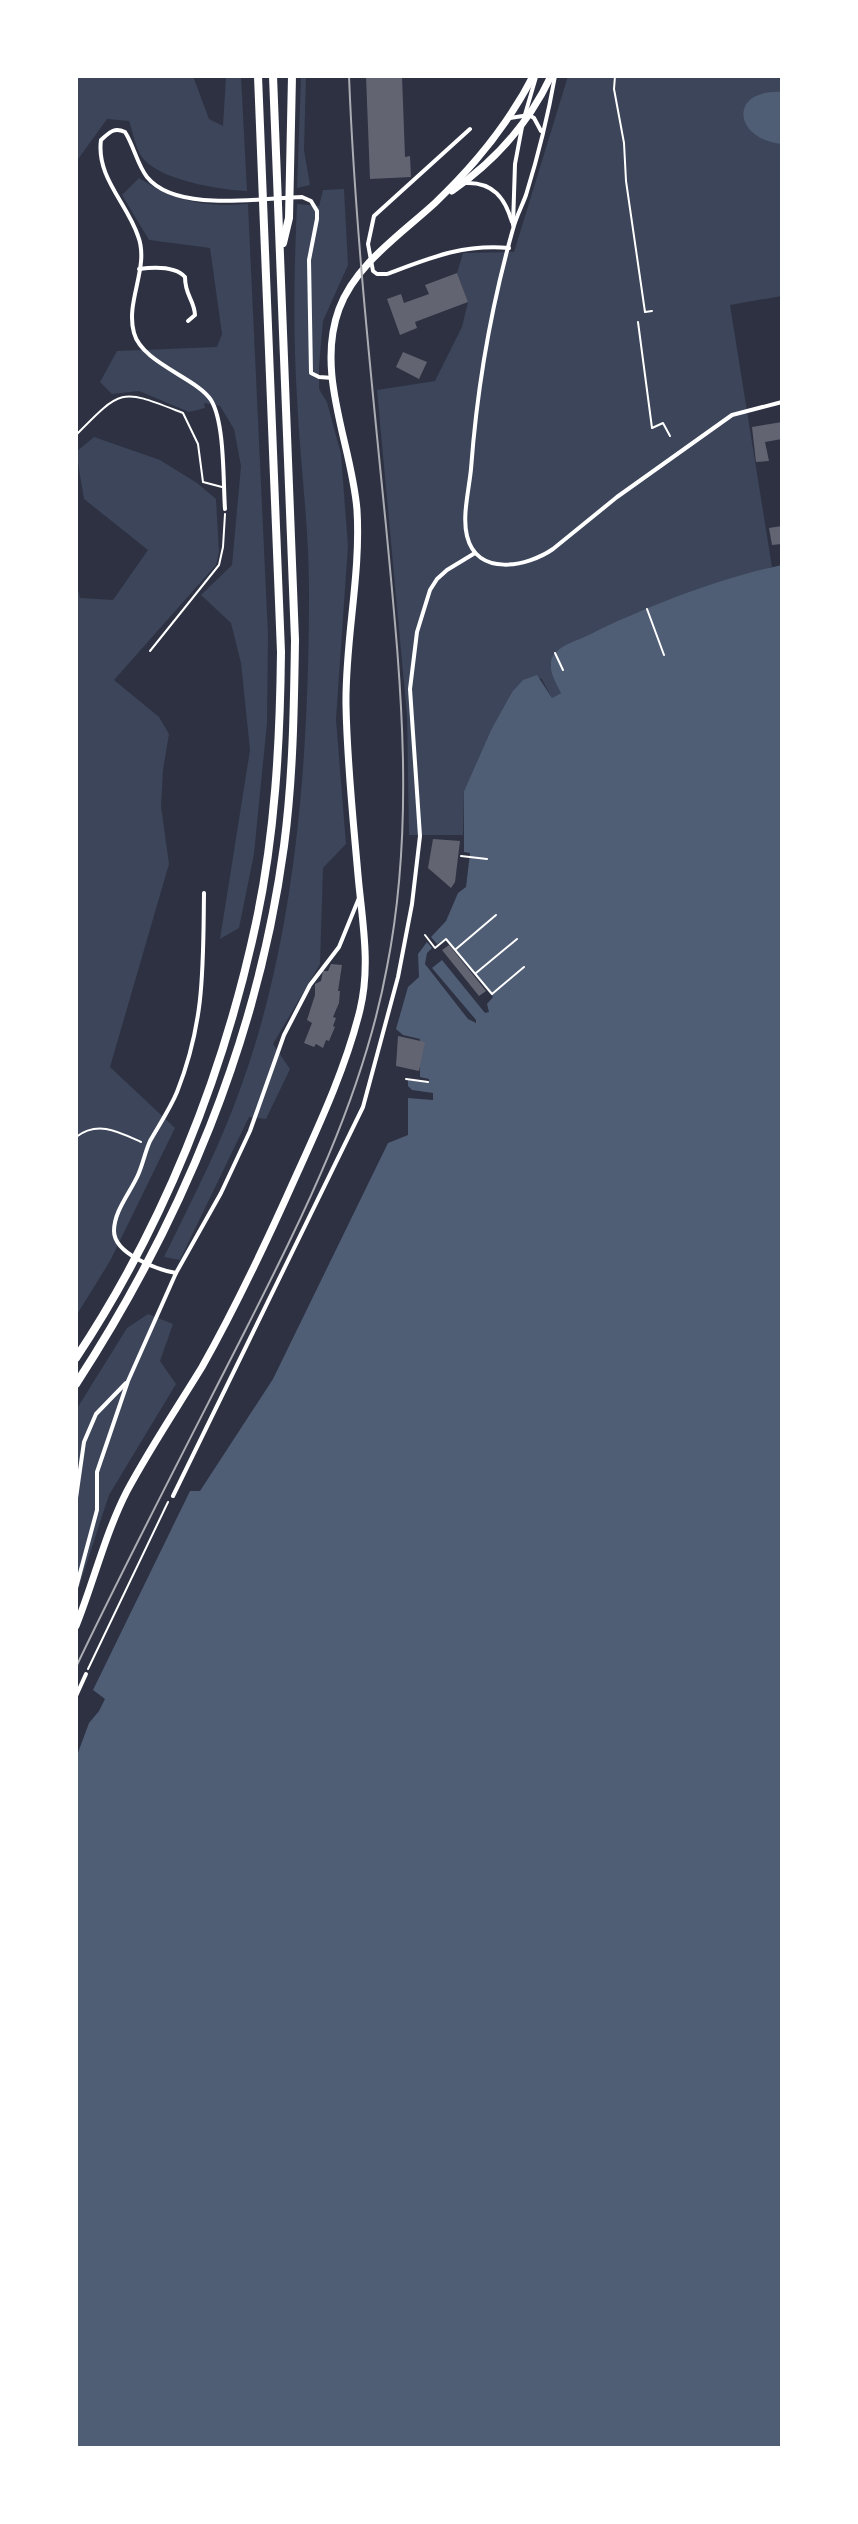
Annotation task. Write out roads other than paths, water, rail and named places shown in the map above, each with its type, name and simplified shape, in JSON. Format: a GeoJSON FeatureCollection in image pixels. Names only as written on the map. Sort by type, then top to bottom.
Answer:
{"type":"FeatureCollection","features":[{"type":"Feature","properties":{"kind":"highway"},"geometry":{"type":"LineString","coordinates":[[76,1358],[145,1237],[179,1167],[224,1046],[256,922],[267,856],[280,717],[281,652],[258,76]]}},
{"type":"Feature","properties":{"kind":"highway"},"geometry":{"type":"LineString","coordinates":[[273,76],[277,179],[284,218]]}},
{"type":"Feature","properties":{"kind":"highway"},"geometry":{"type":"LineString","coordinates":[[76,1384],[159,1244],[200,1154],[238,1048],[265,948],[283,847],[294,713],[295,640],[280,255],[290,178],[292,76]]}},
{"type":"Feature","properties":{"kind":"main road"},"geometry":{"type":"LineString","coordinates":[[76,1626],[101,1550],[125,1495],[201,1368],[247,1282],[315,1134],[361,1007],[366,970],[346,700],[358,539],[357,511],[333,378],[334,325],[348,289],[383,249],[486,150],[510,118],[534,76]]}},
{"type":"Feature","properties":{"kind":"main road"},"geometry":{"type":"LineString","coordinates":[[434,203],[485,166],[526,118],[553,76]]}},
{"type":"Feature","properties":{"kind":"street"},"geometry":{"type":"LineString","coordinates":[[534,76],[515,164],[513,228],[487,337],[473,438],[465,527],[475,553],[500,565],[520,564],[544,555],[629,488],[732,415],[782,402]]}},
{"type":"Feature","properties":{"kind":"street"},"geometry":{"type":"LineString","coordinates":[[513,228],[525,197],[542,133],[553,76]]}},
{"type":"Feature","properties":{"kind":"street"},"geometry":{"type":"LineString","coordinates":[[510,118],[534,118],[542,133]]}},
{"type":"Feature","properties":{"kind":"street"},"geometry":{"type":"LineString","coordinates":[[225,509],[218,424],[210,397],[166,368],[134,334],[132,317],[141,253],[139,236],[102,163],[101,140],[111,131],[118,129],[125,132],[145,175],[154,185],[174,194],[213,200],[302,197],[311,201],[317,211],[317,219],[309,260],[311,373],[333,378]]}},
{"type":"Feature","properties":{"kind":"street"},"geometry":{"type":"LineString","coordinates":[[470,129],[374,216],[368,244],[373,271],[387,274],[455,249],[483,246],[509,248]]}},
{"type":"Feature","properties":{"kind":"street"},"geometry":{"type":"LineString","coordinates":[[464,183],[490,187],[508,209],[513,228]]}},
{"type":"Feature","properties":{"kind":"street"},"geometry":{"type":"LineString","coordinates":[[139,269],[152,267],[180,271],[185,277],[185,292],[195,308],[195,315],[188,321]]}},
{"type":"Feature","properties":{"kind":"street"},"geometry":{"type":"LineString","coordinates":[[173,1496],[363,1107],[398,977],[412,904],[420,836],[410,689],[417,632],[430,590],[437,579],[475,553]]}},
{"type":"Feature","properties":{"kind":"street"},"geometry":{"type":"LineString","coordinates":[[176,1273],[156,1270],[122,1249],[115,1240],[113,1230],[119,1209],[137,1176],[148,1145],[176,1095],[199,1019],[203,992],[204,893]]}},
{"type":"Feature","properties":{"kind":"street"},"geometry":{"type":"LineString","coordinates":[[76,1588],[97,1510],[97,1472],[128,1381],[176,1273],[214,1206],[250,1131],[284,1035],[310,985],[339,947],[360,895]]}},
{"type":"Feature","properties":{"kind":"street"},"geometry":{"type":"LineString","coordinates":[[76,1498],[84,1442],[96,1414],[128,1381]]}},
{"type":"Feature","properties":{"kind":"street"},"geometry":{"type":"LineString","coordinates":[[76,1696],[86,1674]]}},
{"type":"Feature","properties":{"kind":"lane"},"geometry":{"type":"LineString","coordinates":[[76,435],[109,402],[138,396],[183,413],[198,444],[203,482],[223,487]]}},
{"type":"Feature","properties":{"kind":"railway"},"geometry":{"type":"LineString","coordinates":[[76,1667],[310,1199],[363,1062],[387,967],[401,856],[403,746],[396,637],[359,245],[349,76]]}}]}
